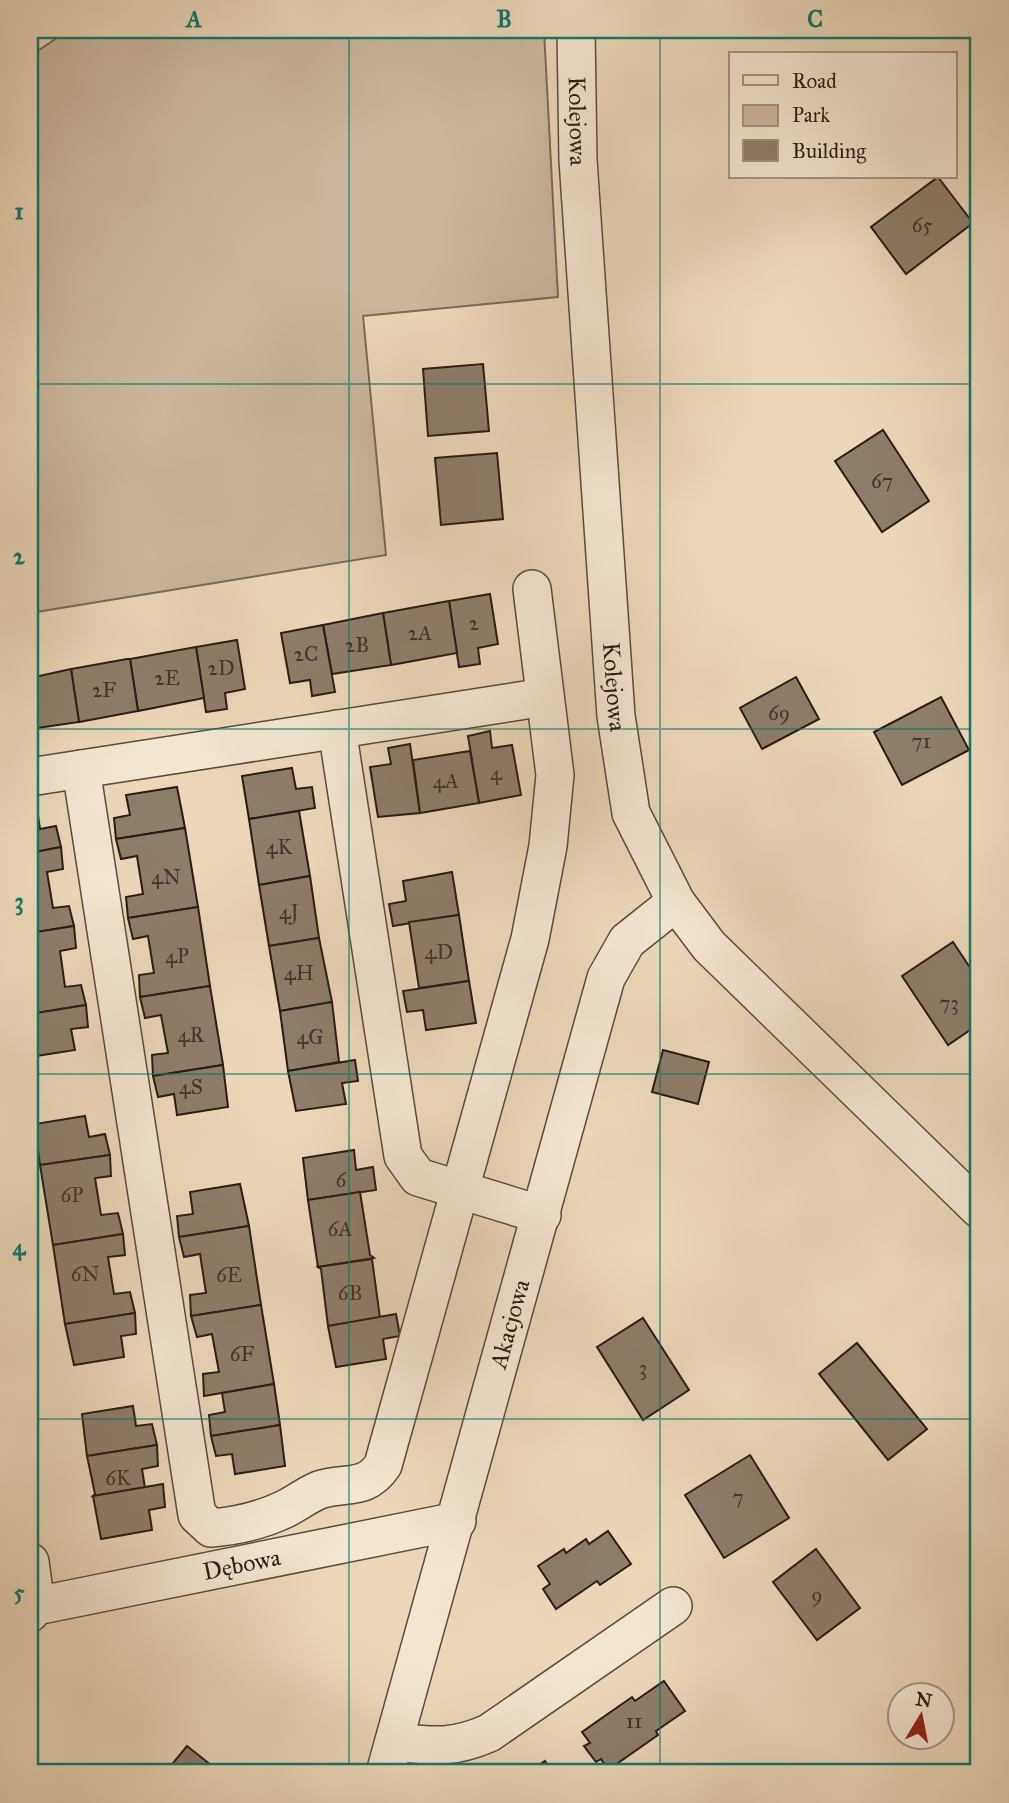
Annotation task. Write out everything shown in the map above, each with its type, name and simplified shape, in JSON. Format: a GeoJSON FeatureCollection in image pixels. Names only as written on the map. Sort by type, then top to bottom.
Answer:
{"type":"FeatureCollection","features":[{"type":"Feature","properties":{"kind":"street","name":"Kolejowa"},"geometry":{"type":"LineString","coordinates":[[576,30],[578,160],[616,716],[631,813],[676,902],[709,946],[979,1209]]}},
{"type":"Feature","properties":{"kind":"street"},"geometry":{"type":"LineString","coordinates":[[81,769],[197,1515],[211,1528],[237,1526],[283,1510],[320,1490],[375,1478],[383,1465],[530,939],[548,846],[555,775],[532,589]]}},
{"type":"Feature","properties":{"kind":"street"},"geometry":{"type":"LineString","coordinates":[[30,777],[545,697]]}},
{"type":"Feature","properties":{"kind":"street"},"geometry":{"type":"LineString","coordinates":[[337,729],[403,1156],[418,1177],[541,1214]]}},
{"type":"Feature","properties":{"kind":"street","name":"Akacjowa"},"geometry":{"type":"LineString","coordinates":[[390,1758],[606,978],[627,942],[676,902]]}},
{"type":"Feature","properties":{"kind":"street","name":"Dębowa"},"geometry":{"type":"LineString","coordinates":[[33,1610],[457,1521]]}},
{"type":"Feature","properties":{"kind":"street"},"geometry":{"type":"LineString","coordinates":[[30,1562],[33,1610]]}},
{"type":"Feature","properties":{"kind":"street"},"geometry":{"type":"LineString","coordinates":[[390,1758],[462,1744],[489,1733],[673,1606]]}},
{"type":"Feature","properties":{"kind":"green space"},"geometry":{"type":"Polygon","coordinates":[[[69,30],[544,30],[558,297],[363,316],[386,555],[30,613],[30,56],[69,30]]]}},
{"type":"Feature","properties":{"kind":"building"},"geometry":{"type":"Polygon","coordinates":[[[937,178],[973,223],[906,274],[871,227],[937,178]]]}},
{"type":"Feature","properties":{"kind":"building"},"geometry":{"type":"Polygon","coordinates":[[[483,364],[489,431],[428,436],[423,369],[483,364]]]}},
{"type":"Feature","properties":{"kind":"building"},"geometry":{"type":"Polygon","coordinates":[[[883,430],[929,501],[882,532],[835,461],[883,430]]]}},
{"type":"Feature","properties":{"kind":"building"},"geometry":{"type":"Polygon","coordinates":[[[497,453],[503,519],[441,525],[435,458],[497,453]]]}},
{"type":"Feature","properties":{"kind":"building"},"geometry":{"type":"Polygon","coordinates":[[[490,594],[498,644],[478,648],[480,664],[459,667],[449,601],[490,594]]]}},
{"type":"Feature","properties":{"kind":"building"},"geometry":{"type":"Polygon","coordinates":[[[449,601],[457,653],[391,665],[383,613],[449,601]]]}},
{"type":"Feature","properties":{"kind":"building"},"geometry":{"type":"Polygon","coordinates":[[[383,613],[391,665],[332,674],[323,625],[383,613]]]}},
{"type":"Feature","properties":{"kind":"building"},"geometry":{"type":"Polygon","coordinates":[[[323,625],[335,692],[312,696],[310,680],[290,683],[281,633],[323,625]]]}},
{"type":"Feature","properties":{"kind":"building"},"geometry":{"type":"Polygon","coordinates":[[[237,640],[245,689],[225,693],[227,709],[206,712],[196,647],[237,640]]]}},
{"type":"Feature","properties":{"kind":"building"},"geometry":{"type":"Polygon","coordinates":[[[196,647],[204,698],[138,711],[130,659],[196,647]]]}},
{"type":"Feature","properties":{"kind":"building"},"geometry":{"type":"Polygon","coordinates":[[[130,659],[138,711],[79,722],[71,669],[130,659]]]}},
{"type":"Feature","properties":{"kind":"building"},"geometry":{"type":"Polygon","coordinates":[[[71,669],[79,722],[30,729],[30,678],[71,669]]]}},
{"type":"Feature","properties":{"kind":"building"},"geometry":{"type":"Polygon","coordinates":[[[796,677],[819,719],[762,749],[740,708],[796,677]]]}},
{"type":"Feature","properties":{"kind":"building"},"geometry":{"type":"Polygon","coordinates":[[[941,697],[969,750],[902,785],[874,732],[941,697]]]}},
{"type":"Feature","properties":{"kind":"building"},"geometry":{"type":"Polygon","coordinates":[[[490,731],[492,748],[512,745],[521,795],[479,803],[468,736],[490,731]]]}},
{"type":"Feature","properties":{"kind":"building"},"geometry":{"type":"Polygon","coordinates":[[[410,744],[420,813],[378,817],[370,767],[391,764],[388,748],[410,744]]]}},
{"type":"Feature","properties":{"kind":"building"},"geometry":{"type":"Polygon","coordinates":[[[470,751],[479,803],[420,813],[413,760],[470,751]]]}},
{"type":"Feature","properties":{"kind":"building"},"geometry":{"type":"Polygon","coordinates":[[[292,768],[296,789],[312,787],[315,808],[249,819],[242,776],[292,768]]]}},
{"type":"Feature","properties":{"kind":"building"},"geometry":{"type":"Polygon","coordinates":[[[177,787],[185,828],[116,839],[114,818],[130,815],[126,795],[177,787]]]}},
{"type":"Feature","properties":{"kind":"building"},"geometry":{"type":"Polygon","coordinates":[[[37,809],[40,829],[56,826],[61,847],[30,853],[30,810],[37,809]]]}},
{"type":"Feature","properties":{"kind":"building"},"geometry":{"type":"Polygon","coordinates":[[[299,811],[310,876],[259,885],[249,819],[299,811]]]}},
{"type":"Feature","properties":{"kind":"building"},"geometry":{"type":"Polygon","coordinates":[[[185,828],[198,907],[128,918],[126,897],[143,894],[137,856],[121,859],[116,839],[185,828]]]}},
{"type":"Feature","properties":{"kind":"building"},"geometry":{"type":"Polygon","coordinates":[[[61,847],[63,869],[47,872],[53,908],[69,906],[74,926],[30,933],[30,853],[61,847]]]}},
{"type":"Feature","properties":{"kind":"building"},"geometry":{"type":"Polygon","coordinates":[[[452,872],[459,915],[393,926],[389,904],[406,901],[403,881],[452,872]]]}},
{"type":"Feature","properties":{"kind":"building"},"geometry":{"type":"Polygon","coordinates":[[[310,876],[319,938],[269,946],[259,885],[310,876]]]}},
{"type":"Feature","properties":{"kind":"building"},"geometry":{"type":"Polygon","coordinates":[[[198,907],[210,986],[140,997],[139,975],[154,973],[148,936],[133,939],[128,918],[198,907]]]}},
{"type":"Feature","properties":{"kind":"building"},"geometry":{"type":"Polygon","coordinates":[[[459,915],[469,981],[419,988],[409,922],[459,915]]]}},
{"type":"Feature","properties":{"kind":"building"},"geometry":{"type":"Polygon","coordinates":[[[74,926],[76,948],[60,951],[65,987],[81,985],[86,1005],[30,1014],[30,933],[74,926]]]}},
{"type":"Feature","properties":{"kind":"building"},"geometry":{"type":"Polygon","coordinates":[[[319,938],[332,1002],[280,1011],[269,946],[319,938]]]}},
{"type":"Feature","properties":{"kind":"building"},"geometry":{"type":"Polygon","coordinates":[[[953,942],[979,981],[979,1024],[948,1045],[902,976],[953,942]]]}},
{"type":"Feature","properties":{"kind":"building"},"geometry":{"type":"Polygon","coordinates":[[[469,981],[476,1023],[426,1030],[423,1010],[407,1012],[403,991],[469,981]]]}},
{"type":"Feature","properties":{"kind":"building"},"geometry":{"type":"Polygon","coordinates":[[[210,986],[223,1065],[153,1076],[152,1055],[168,1053],[161,1015],[145,1018],[140,997],[210,986]]]}},
{"type":"Feature","properties":{"kind":"building"},"geometry":{"type":"Polygon","coordinates":[[[332,1002],[339,1062],[288,1071],[280,1011],[332,1002]]]}},
{"type":"Feature","properties":{"kind":"building"},"geometry":{"type":"Polygon","coordinates":[[[86,1005],[88,1027],[71,1029],[75,1050],[30,1057],[30,1014],[86,1005]]]}},
{"type":"Feature","properties":{"kind":"building"},"geometry":{"type":"Polygon","coordinates":[[[663,1050],[709,1062],[698,1104],[652,1092],[663,1050]]]}},
{"type":"Feature","properties":{"kind":"building"},"geometry":{"type":"Polygon","coordinates":[[[355,1060],[358,1081],[342,1083],[346,1104],[296,1111],[288,1071],[355,1060]]]}},
{"type":"Feature","properties":{"kind":"building"},"geometry":{"type":"Polygon","coordinates":[[[223,1065],[228,1107],[177,1115],[174,1094],[158,1097],[153,1076],[223,1065]]]}},
{"type":"Feature","properties":{"kind":"building"},"geometry":{"type":"Polygon","coordinates":[[[85,1116],[89,1137],[105,1134],[110,1155],[40,1165],[35,1124],[85,1116]]]}},
{"type":"Feature","properties":{"kind":"building"},"geometry":{"type":"Polygon","coordinates":[[[354,1150],[356,1170],[373,1167],[376,1190],[308,1200],[303,1158],[354,1150]]]}},
{"type":"Feature","properties":{"kind":"building"},"geometry":{"type":"Polygon","coordinates":[[[110,1155],[111,1176],[95,1178],[101,1215],[118,1213],[123,1234],[53,1245],[40,1165],[110,1155]]]}},
{"type":"Feature","properties":{"kind":"building"},"geometry":{"type":"Polygon","coordinates":[[[240,1184],[249,1226],[179,1237],[177,1216],[193,1214],[190,1192],[240,1184]]]}},
{"type":"Feature","properties":{"kind":"building"},"geometry":{"type":"Polygon","coordinates":[[[360,1192],[370,1255],[374,1258],[318,1267],[308,1200],[360,1192]]]}},
{"type":"Feature","properties":{"kind":"building"},"geometry":{"type":"Polygon","coordinates":[[[249,1226],[261,1305],[191,1316],[190,1295],[206,1293],[200,1254],[184,1257],[179,1237],[249,1226]]]}},
{"type":"Feature","properties":{"kind":"building"},"geometry":{"type":"Polygon","coordinates":[[[123,1234],[125,1255],[108,1257],[114,1294],[130,1292],[135,1313],[65,1324],[53,1245],[123,1234]]]}},
{"type":"Feature","properties":{"kind":"building"},"geometry":{"type":"Polygon","coordinates":[[[372,1259],[380,1318],[328,1326],[321,1269],[318,1267],[372,1259]]]}},
{"type":"Feature","properties":{"kind":"building"},"geometry":{"type":"Polygon","coordinates":[[[261,1305],[274,1384],[204,1396],[203,1374],[219,1372],[212,1334],[197,1337],[191,1316],[261,1305]]]}},
{"type":"Feature","properties":{"kind":"building"},"geometry":{"type":"Polygon","coordinates":[[[135,1313],[136,1334],[121,1336],[124,1357],[74,1365],[65,1324],[135,1313]]]}},
{"type":"Feature","properties":{"kind":"building"},"geometry":{"type":"Polygon","coordinates":[[[396,1314],[400,1336],[383,1339],[386,1359],[336,1367],[328,1326],[396,1314]]]}},
{"type":"Feature","properties":{"kind":"building"},"geometry":{"type":"Polygon","coordinates":[[[643,1318],[689,1390],[643,1420],[597,1347],[643,1318]]]}},
{"type":"Feature","properties":{"kind":"building"},"geometry":{"type":"Polygon","coordinates":[[[857,1343],[927,1429],[888,1460],[819,1374],[857,1343]]]}},
{"type":"Feature","properties":{"kind":"building"},"geometry":{"type":"Polygon","coordinates":[[[274,1384],[280,1425],[211,1436],[209,1415],[225,1412],[222,1393],[274,1384]]]}},
{"type":"Feature","properties":{"kind":"building"},"geometry":{"type":"Polygon","coordinates":[[[133,1406],[136,1426],[152,1424],[157,1445],[87,1456],[82,1414],[133,1406]]]}},
{"type":"Feature","properties":{"kind":"building"},"geometry":{"type":"Polygon","coordinates":[[[280,1425],[285,1466],[235,1474],[232,1454],[216,1456],[211,1436],[280,1425]]]}},
{"type":"Feature","properties":{"kind":"building"},"geometry":{"type":"Polygon","coordinates":[[[157,1445],[158,1466],[142,1469],[145,1488],[93,1496],[95,1494],[87,1456],[157,1445]]]}},
{"type":"Feature","properties":{"kind":"building"},"geometry":{"type":"Polygon","coordinates":[[[750,1455],[789,1518],[724,1558],[685,1495],[750,1455]]]}},
{"type":"Feature","properties":{"kind":"building"},"geometry":{"type":"Polygon","coordinates":[[[163,1484],[165,1507],[149,1510],[152,1530],[101,1539],[93,1496],[163,1484]]]}},
{"type":"Feature","properties":{"kind":"building"},"geometry":{"type":"Polygon","coordinates":[[[608,1531],[631,1564],[600,1585],[597,1581],[556,1609],[543,1589],[550,1584],[538,1566],[564,1549],[566,1553],[586,1539],[589,1544],[608,1531]]]}},
{"type":"Feature","properties":{"kind":"building"},"geometry":{"type":"Polygon","coordinates":[[[816,1549],[860,1608],[817,1640],[773,1582],[816,1549]]]}},
{"type":"Feature","properties":{"kind":"building"},"geometry":{"type":"Polygon","coordinates":[[[664,1681],[685,1711],[656,1731],[658,1735],[608,1770],[601,1759],[596,1762],[584,1746],[590,1743],[582,1732],[632,1697],[635,1701],[664,1681]]]}},
{"type":"Feature","properties":{"kind":"building"},"geometry":{"type":"Polygon","coordinates":[[[187,1746],[221,1773],[165,1773],[187,1746]]]}},
{"type":"Feature","properties":{"kind":"building"},"geometry":{"type":"Polygon","coordinates":[[[545,1761],[553,1773],[527,1773],[545,1761]]]}}]}
